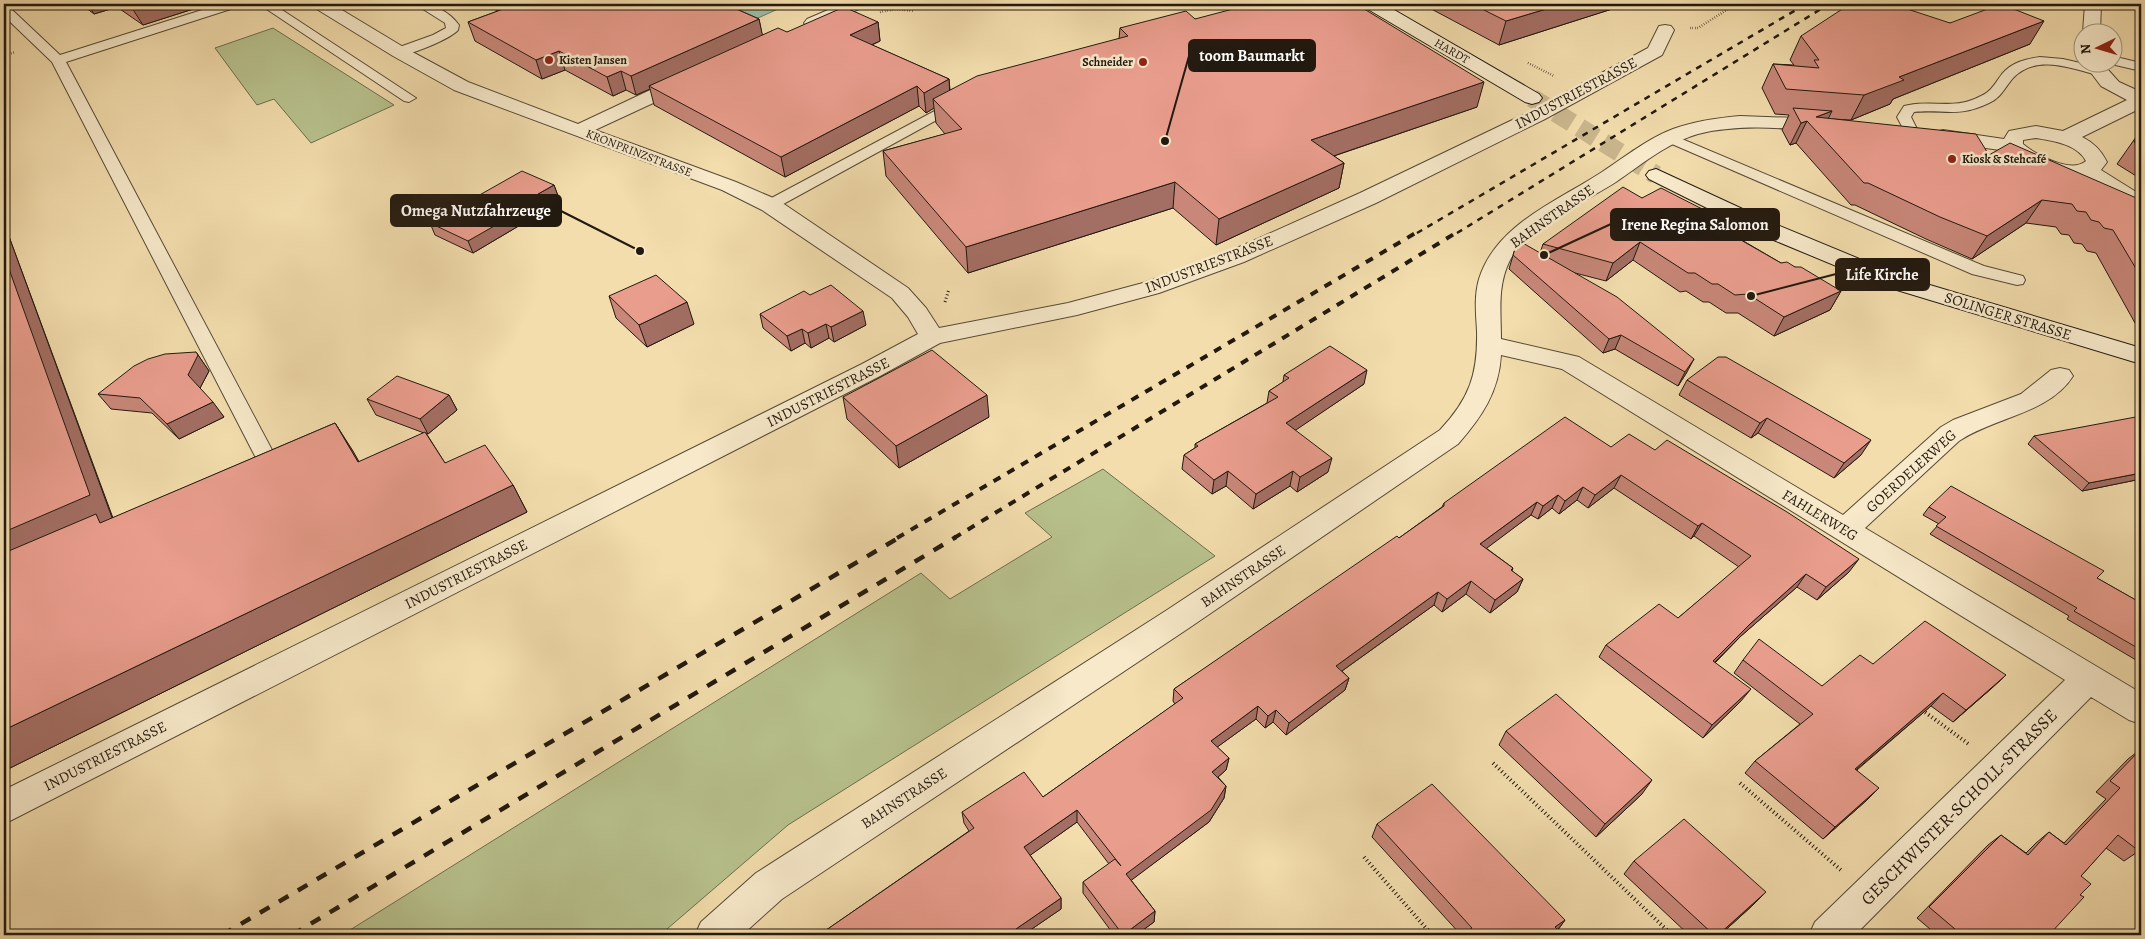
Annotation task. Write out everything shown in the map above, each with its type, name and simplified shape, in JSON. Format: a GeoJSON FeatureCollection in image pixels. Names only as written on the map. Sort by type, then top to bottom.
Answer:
{"type":"FeatureCollection","features":[{"type":"Feature","properties":{"kind":"street","name":"KRONPRINZSTRASSE"},"geometry":{"type":"LineString","coordinates":[[320,4],[399,52],[461,86],[729,186],[770,205],[900,293],[918,313],[932,338]]}},
{"type":"Feature","properties":{"kind":"street"},"geometry":{"type":"LineString","coordinates":[[793,32],[855,4]]}},
{"type":"Feature","properties":{"kind":"street","name":"HARDT"},"geometry":{"type":"LineString","coordinates":[[1372,4],[1532,98]]}},
{"type":"Feature","properties":{"kind":"street"},"geometry":{"type":"LineString","coordinates":[[2092,22],[2093,4]]}},
{"type":"Feature","properties":{"kind":"street","name":"INDUSTRIESTRASSE"},"geometry":{"type":"LineString","coordinates":[[4,808],[932,338],[1084,306],[1151,288],[1236,258],[1368,198],[1538,115],[1656,51],[1665,30]]}},
{"type":"Feature","properties":{"kind":"street"},"geometry":{"type":"LineString","coordinates":[[2098,72],[2102,79],[2141,100]]}},
{"type":"Feature","properties":{"kind":"street"},"geometry":{"type":"LineString","coordinates":[[580,130],[696,76]]}},
{"type":"Feature","properties":{"kind":"street"},"geometry":{"type":"LineString","coordinates":[[2064,138],[2141,100]]}},
{"type":"Feature","properties":{"kind":"street"},"geometry":{"type":"LineString","coordinates":[[1665,141],[1690,130],[1746,122],[1786,122],[1844,127]]}},
{"type":"Feature","properties":{"kind":"street"},"geometry":{"type":"LineString","coordinates":[[1905,130],[2013,146],[2026,158],[2064,170],[2086,170],[2094,167],[2097,162],[2088,149],[2064,138],[2043,133],[2016,135],[2013,140],[2013,146]]}},
{"type":"Feature","properties":{"kind":"street","name":"BAHNSTRASSE"},"geometry":{"type":"LineString","coordinates":[[714,935],[769,886],[1178,619],[1449,437],[1476,406],[1484,388],[1490,344],[1489,288],[1497,263],[1506,249],[1538,222],[1665,141]]}},
{"type":"Feature","properties":{"kind":"street"},"geometry":{"type":"LineString","coordinates":[[2086,170],[2141,204]]}},
{"type":"Feature","properties":{"kind":"street","name":"SOLINGER STRASSE"},"geometry":{"type":"LineString","coordinates":[[1656,175],[1767,229],[1895,282],[2141,356]]}},
{"type":"Feature","properties":{"kind":"street","name":"FAHLERWEG"},"geometry":{"type":"LineString","coordinates":[[1490,344],[1570,363],[2141,710]]}},
{"type":"Feature","properties":{"kind":"street","name":"GOERDELERWEG"},"geometry":{"type":"LineString","coordinates":[[1845,530],[1950,434],[1962,426],[2030,400],[2060,376]]}},
{"type":"Feature","properties":{"kind":"street","name":"GESCHWISTER-SCHOLL-STRASSE"},"geometry":{"type":"LineString","coordinates":[[1828,935],[2089,678]]}},
{"type":"Feature","properties":{"kind":"lane"},"geometry":{"type":"LineString","coordinates":[[58,60],[233,4]]}},
{"type":"Feature","properties":{"kind":"lane"},"geometry":{"type":"LineString","coordinates":[[265,4],[409,98]]}},
{"type":"Feature","properties":{"kind":"lane"},"geometry":{"type":"LineString","coordinates":[[399,52],[438,38],[452,30],[449,20],[421,4]]}},
{"type":"Feature","properties":{"kind":"lane"},"geometry":{"type":"LineString","coordinates":[[4,9],[58,60],[270,465],[243,477]]}},
{"type":"Feature","properties":{"kind":"lane"},"geometry":{"type":"LineString","coordinates":[[1905,130],[1904,117],[1909,109],[1921,106],[1957,109],[1989,98],[2012,72],[2023,63],[2034,60],[2072,64]]}},
{"type":"Feature","properties":{"kind":"lane"},"geometry":{"type":"LineString","coordinates":[[2122,62],[2141,67]]}},
{"type":"Feature","properties":{"kind":"lane"},"geometry":{"type":"LineString","coordinates":[[770,205],[972,94]]}},
{"type":"Feature","properties":{"kind":"lane"},"geometry":{"type":"LineString","coordinates":[[1665,141],[1978,270],[2017,280]]}},
{"type":"Feature","properties":{"kind":"path"},"geometry":{"type":"LineString","coordinates":[[1665,30],[1698,28],[1736,4]]}},
{"type":"Feature","properties":{"kind":"path"},"geometry":{"type":"LineString","coordinates":[[877,13],[896,9],[914,11]]}},
{"type":"Feature","properties":{"kind":"path"},"geometry":{"type":"LineString","coordinates":[[1921,709],[2000,767]]}},
{"type":"Feature","properties":{"kind":"path"},"geometry":{"type":"LineString","coordinates":[[1493,763],[1672,935]]}},
{"type":"Feature","properties":{"kind":"path"},"geometry":{"type":"LineString","coordinates":[[1740,783],[1870,895]]}},
{"type":"Feature","properties":{"kind":"path"},"geometry":{"type":"LineString","coordinates":[[1364,857],[1432,935]]}},
{"type":"Feature","properties":{"kind":"shaded area"},"geometry":{"type":"Polygon","coordinates":[[[752,4],[789,4],[758,18],[750,19],[738,12],[752,4]]]}},
{"type":"Feature","properties":{"kind":"shaded area"},"geometry":{"type":"Polygon","coordinates":[[[273,28],[394,105],[311,143],[274,99],[257,105],[215,48],[273,28]]]}},
{"type":"Feature","properties":{"kind":"shaded area"},"geometry":{"type":"Polygon","coordinates":[[[1103,469],[1215,556],[788,825],[660,935],[342,935],[921,573],[950,599],[1052,537],[1025,513],[1103,469]]]}},
{"type":"Feature","properties":{"kind":"building"},"geometry":{"type":"Polygon","coordinates":[[[127,4],[145,4],[132,8],[127,4]]]}},
{"type":"Feature","properties":{"kind":"building"},"geometry":{"type":"Polygon","coordinates":[[[512,4],[725,4],[759,19],[631,76],[621,71],[607,77],[559,51],[536,60],[468,22],[514,5],[512,4]]]}},
{"type":"Feature","properties":{"kind":"building"},"geometry":{"type":"Polygon","coordinates":[[[1252,4],[1356,4],[1484,82],[1311,140],[1344,163],[1219,219],[1175,182],[966,247],[883,151],[962,129],[933,99],[977,76],[1128,36],[1120,28],[1186,11],[1195,19],[1252,4]]]}},
{"type":"Feature","properties":{"kind":"building"},"geometry":{"type":"Polygon","coordinates":[[[1472,4],[1563,4],[1506,21],[1472,4]]]}},
{"type":"Feature","properties":{"kind":"building"},"geometry":{"type":"Polygon","coordinates":[[[1850,4],[1892,4],[1950,23],[2001,4],[2044,21],[1899,77],[1904,80],[1864,95],[1786,89],[1773,64],[1819,68],[1814,60],[1819,60],[1801,36],[1850,4]]]}},
{"type":"Feature","properties":{"kind":"building"},"geometry":{"type":"Polygon","coordinates":[[[844,7],[878,22],[850,35],[949,79],[924,93],[917,86],[781,157],[649,86],[778,28],[787,32],[844,7]]]}},
{"type":"Feature","properties":{"kind":"building"},"geometry":{"type":"Polygon","coordinates":[[[1793,108],[1832,111],[1816,117],[1976,134],[1989,155],[2010,143],[2141,200],[2141,277],[2113,230],[2104,228],[2099,222],[2091,220],[2086,212],[2077,211],[2072,204],[2042,200],[1987,236],[1940,217],[1868,183],[1864,183],[1807,121],[1801,123],[1793,108]]]}},
{"type":"Feature","properties":{"kind":"building"},"geometry":{"type":"Polygon","coordinates":[[[2141,131],[2141,146],[2134,142],[2141,131]]]}},
{"type":"Feature","properties":{"kind":"building"},"geometry":{"type":"Polygon","coordinates":[[[522,171],[554,185],[538,194],[545,197],[468,241],[430,223],[522,171]]]}},
{"type":"Feature","properties":{"kind":"building"},"geometry":{"type":"Polygon","coordinates":[[[1623,187],[1642,198],[1661,188],[1714,215],[1706,220],[1781,263],[1787,262],[1795,267],[1801,267],[1841,291],[1784,317],[1748,294],[1735,295],[1695,273],[1688,273],[1640,242],[1613,263],[1543,244],[1623,187]]]}},
{"type":"Feature","properties":{"kind":"building"},"geometry":{"type":"Polygon","coordinates":[[[1521,242],[1617,297],[1694,359],[1685,372],[1621,335],[1609,339],[1513,255],[1521,242]]]}},
{"type":"Feature","properties":{"kind":"building"},"geometry":{"type":"Polygon","coordinates":[[[4,255],[90,495],[4,532],[4,255]]]}},
{"type":"Feature","properties":{"kind":"building"},"geometry":{"type":"Polygon","coordinates":[[[656,275],[687,302],[639,325],[609,296],[656,275]]]}},
{"type":"Feature","properties":{"kind":"building"},"geometry":{"type":"Polygon","coordinates":[[[831,285],[863,311],[831,327],[826,324],[808,333],[802,329],[787,336],[760,314],[804,291],[810,295],[831,285]]]}},
{"type":"Feature","properties":{"kind":"building"},"geometry":{"type":"Polygon","coordinates":[[[1330,346],[1367,370],[1286,423],[1332,458],[1300,477],[1293,471],[1256,494],[1228,471],[1214,480],[1184,455],[1198,446],[1195,444],[1278,397],[1269,391],[1289,378],[1284,375],[1330,346]]]}},
{"type":"Feature","properties":{"kind":"building"},"geometry":{"type":"Polygon","coordinates":[[[932,350],[987,395],[896,446],[843,397],[932,350]]]}},
{"type":"Feature","properties":{"kind":"building"},"geometry":{"type":"Polygon","coordinates":[[[196,352],[198,355],[188,375],[213,402],[167,424],[140,398],[98,394],[134,366],[148,359],[165,354],[196,352]]]}},
{"type":"Feature","properties":{"kind":"building"},"geometry":{"type":"Polygon","coordinates":[[[1718,357],[1726,357],[1871,440],[1844,463],[1767,418],[1760,423],[1687,380],[1718,357]]]}},
{"type":"Feature","properties":{"kind":"building"},"geometry":{"type":"Polygon","coordinates":[[[397,376],[449,395],[420,419],[367,399],[397,376]]]}},
{"type":"Feature","properties":{"kind":"building"},"geometry":{"type":"Polygon","coordinates":[[[2141,416],[2141,473],[2089,483],[2034,436],[2141,416]]]}},
{"type":"Feature","properties":{"kind":"building"},"geometry":{"type":"Polygon","coordinates":[[[1565,417],[1611,447],[1629,434],[1655,450],[1667,440],[1787,512],[1859,559],[1826,587],[1806,574],[1750,624],[1713,661],[1751,689],[1712,725],[1606,645],[1659,604],[1678,618],[1751,556],[1702,523],[1698,526],[1621,475],[1595,495],[1583,487],[1565,501],[1558,495],[1543,506],[1537,502],[1480,544],[1513,568],[1511,570],[1523,579],[1495,600],[1471,581],[1447,599],[1438,592],[1336,666],[1349,678],[1289,723],[1276,710],[1268,716],[1258,706],[1211,741],[1229,758],[1212,772],[1226,786],[1211,810],[1126,874],[1155,911],[1123,935],[1083,882],[1115,859],[1121,866],[1077,810],[1024,847],[1061,898],[1016,929],[1021,935],[819,935],[974,828],[962,812],[1024,772],[1043,797],[1183,698],[1174,689],[1397,536],[1399,538],[1444,506],[1444,503],[1565,417]]]}},
{"type":"Feature","properties":{"kind":"building"},"geometry":{"type":"Polygon","coordinates":[[[335,423],[358,462],[425,432],[445,463],[485,445],[513,485],[4,730],[4,553],[96,514],[100,523],[335,423]]]}},
{"type":"Feature","properties":{"kind":"building"},"geometry":{"type":"Polygon","coordinates":[[[1951,486],[2104,571],[2097,578],[2141,603],[2141,650],[2074,611],[2077,608],[1936,526],[1946,517],[1929,507],[1951,486]]]}},
{"type":"Feature","properties":{"kind":"building"},"geometry":{"type":"Polygon","coordinates":[[[1925,621],[2006,675],[1966,710],[1943,693],[1855,769],[1879,788],[1835,827],[1755,761],[1813,714],[1743,660],[1759,639],[1822,686],[1860,655],[1873,664],[1925,621]]]}},
{"type":"Feature","properties":{"kind":"building"},"geometry":{"type":"Polygon","coordinates":[[[1556,694],[1652,780],[1605,824],[1506,731],[1556,694]]]}},
{"type":"Feature","properties":{"kind":"building"},"geometry":{"type":"Polygon","coordinates":[[[2141,749],[2141,849],[2139,851],[2118,835],[2081,876],[2091,884],[2080,895],[2084,897],[2049,935],[1962,935],[1929,907],[2001,835],[2028,855],[2049,832],[2066,845],[2120,788],[2110,781],[2141,749]]]}},
{"type":"Feature","properties":{"kind":"building"},"geometry":{"type":"Polygon","coordinates":[[[1432,784],[1565,920],[1555,927],[1563,935],[1463,935],[1472,928],[1377,824],[1432,784]]]}},
{"type":"Feature","properties":{"kind":"building"},"geometry":{"type":"Polygon","coordinates":[[[1684,819],[1766,892],[1718,935],[1714,935],[1634,861],[1684,819]]]}},
{"type":"Feature","properties":{"kind":"waterway"},"geometry":{"type":"LineString","coordinates":[[1905,4],[1916,18]]}},
{"type":"Feature","properties":{"kind":"tunnel"},"geometry":{"type":"LineString","coordinates":[[1532,98],[1656,175]]}},
{"type":"Feature","properties":{"kind":"railway"},"geometry":{"type":"LineString","coordinates":[[1417,233],[1806,4]]}},
{"type":"Feature","properties":{"kind":"railway"},"geometry":{"type":"LineString","coordinates":[[1457,233],[1829,4]]}},
{"type":"Feature","properties":{"kind":"railway"},"geometry":{"type":"LineString","coordinates":[[897,538],[1419,231]]}},
{"type":"Feature","properties":{"kind":"railway"},"geometry":{"type":"LineString","coordinates":[[954,538],[1459,231]]}},
{"type":"Feature","properties":{"kind":"railway"},"geometry":{"type":"LineString","coordinates":[[222,935],[900,537]]}},
{"type":"Feature","properties":{"kind":"railway"},"geometry":{"type":"LineString","coordinates":[[292,935],[956,537]]}},
{"type":"Feature","properties":{"kind":"place","name":"Kisten Jansen"},"geometry":{"type":"Point","coordinates":[549,60]}},
{"type":"Feature","properties":{"kind":"place","name":"Schneider"},"geometry":{"type":"Point","coordinates":[1143,62]}},
{"type":"Feature","properties":{"kind":"place","name":"toom Baumarkt"},"geometry":{"type":"Point","coordinates":[1165,141]}},
{"type":"Feature","properties":{"kind":"place","name":"Kiosk & Stehcafé"},"geometry":{"type":"Point","coordinates":[1952,159]}},
{"type":"Feature","properties":{"kind":"place","name":"Omega Nutzfahrzeuge"},"geometry":{"type":"Point","coordinates":[640,251]}},
{"type":"Feature","properties":{"kind":"place","name":"Irene Regina Salomon"},"geometry":{"type":"Point","coordinates":[1544,255]}},
{"type":"Feature","properties":{"kind":"place","name":"Life Kirche"},"geometry":{"type":"Point","coordinates":[1751,296]}}]}
